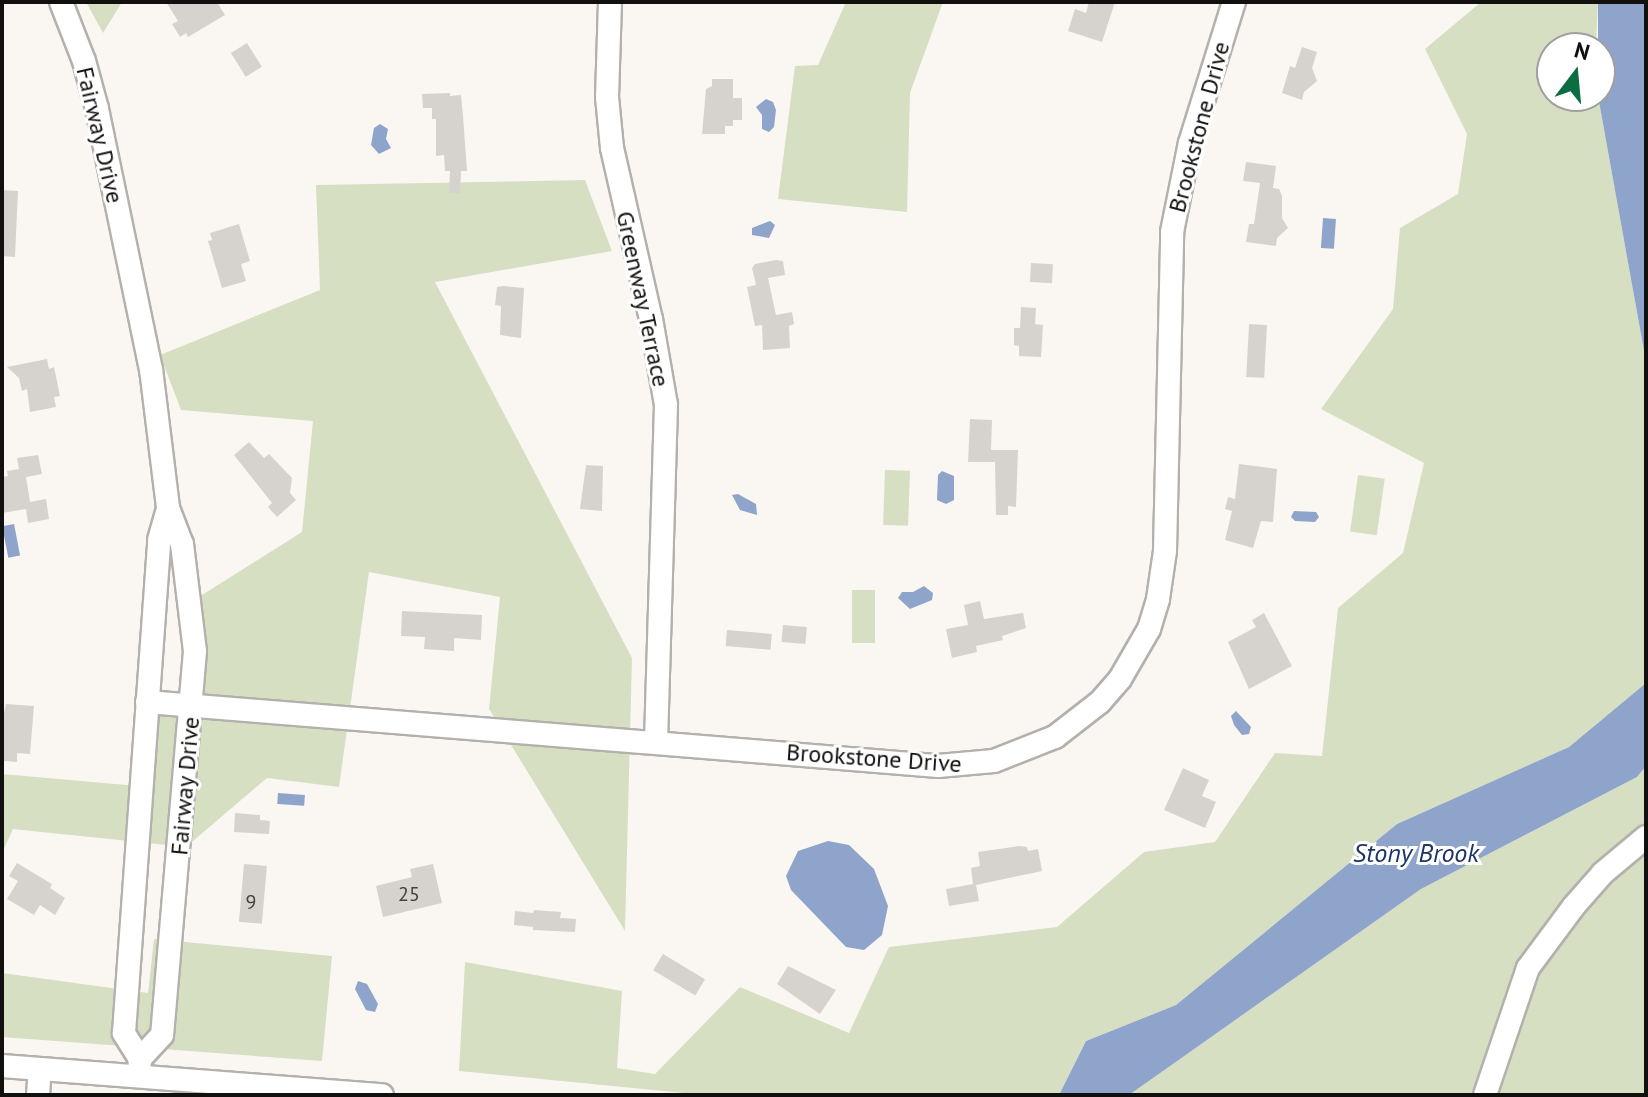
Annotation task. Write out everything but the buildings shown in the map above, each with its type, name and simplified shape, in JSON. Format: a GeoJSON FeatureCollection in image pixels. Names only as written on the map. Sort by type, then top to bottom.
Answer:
{"type":"FeatureCollection","features":[{"type":"Feature","properties":{"kind":"street","name":"Fairway Drive"},"geometry":{"type":"LineString","coordinates":[[61,2],[84,61],[97,109],[151,369],[168,508],[179,530],[192,618],[192,705],[162,1035],[139,1067]]}},
{"type":"Feature","properties":{"kind":"street","name":"Greenway Terrace"},"geometry":{"type":"LineString","coordinates":[[610,2],[610,134],[615,170],[661,366],[666,405],[656,741]]}},
{"type":"Feature","properties":{"kind":"street","name":"Brookstone Drive"},"geometry":{"type":"LineString","coordinates":[[147,702],[964,765],[1016,754],[1055,737],[1100,702],[1120,679],[1149,629],[1163,573],[1172,232],[1190,143],[1234,2]]}},
{"type":"Feature","properties":{"kind":"street","name":"Fairway Drive"},"geometry":{"type":"LineString","coordinates":[[139,1067],[124,1033],[159,540],[168,508]]}},
{"type":"Feature","properties":{"kind":"street"},"geometry":{"type":"LineString","coordinates":[[1485,1095],[1528,968],[1603,873],[1646,837]]}},
{"type":"Feature","properties":{"kind":"street"},"geometry":{"type":"LineString","coordinates":[[2,1066],[40,1069],[139,1067],[382,1095]]}},
{"type":"Feature","properties":{"kind":"street"},"geometry":{"type":"LineString","coordinates":[[38,1095],[40,1069]]}},
{"type":"Feature","properties":{"kind":"green space"},"geometry":{"type":"Polygon","coordinates":[[[86,2],[122,2],[103,33],[86,2]]]}},
{"type":"Feature","properties":{"kind":"green space"},"geometry":{"type":"Polygon","coordinates":[[[846,2],[943,2],[910,93],[907,212],[778,199],[795,66],[818,65],[846,2]]]}},
{"type":"Feature","properties":{"kind":"green space"},"geometry":{"type":"Polygon","coordinates":[[[1481,2],[1598,2],[1597,32],[1536,32],[1536,112],[1601,112],[1646,362],[1646,683],[1569,747],[1397,824],[1176,1005],[1086,1041],[1059,1095],[704,1095],[459,1071],[465,962],[622,991],[617,1068],[655,1074],[740,987],[849,1033],[889,947],[1057,927],[1144,852],[1215,842],[1275,753],[1322,756],[1338,608],[1403,553],[1424,463],[1321,409],[1393,309],[1400,228],[1458,194],[1467,134],[1425,49],[1481,2]]]}},
{"type":"Feature","properties":{"kind":"green space"},"geometry":{"type":"Polygon","coordinates":[[[585,180],[612,251],[435,282],[632,658],[625,931],[489,709],[500,597],[369,572],[339,787],[267,778],[186,847],[13,829],[2,853],[2,774],[138,786],[148,696],[197,700],[194,600],[302,532],[313,421],[181,410],[160,355],[320,290],[316,185],[585,180]]]}},
{"type":"Feature","properties":{"kind":"green space"},"geometry":{"type":"Polygon","coordinates":[[[885,470],[910,471],[908,526],[883,525],[885,470]]]}},
{"type":"Feature","properties":{"kind":"green space"},"geometry":{"type":"Polygon","coordinates":[[[1358,475],[1385,479],[1377,535],[1350,531],[1358,475]]]}},
{"type":"Feature","properties":{"kind":"green space"},"geometry":{"type":"Polygon","coordinates":[[[852,590],[875,590],[875,643],[852,643],[852,590]]]}},
{"type":"Feature","properties":{"kind":"green space"},"geometry":{"type":"Polygon","coordinates":[[[1646,766],[1646,1095],[1129,1095],[1421,889],[1637,777],[1646,766]]]}},
{"type":"Feature","properties":{"kind":"green space"},"geometry":{"type":"Polygon","coordinates":[[[154,939],[332,956],[322,1061],[2,1037],[2,973],[148,993],[154,939]]]}},
{"type":"Feature","properties":{"kind":"water"},"geometry":{"type":"Polygon","coordinates":[[[1598,2],[1646,2],[1646,362],[1601,112],[1616,112],[1616,32],[1598,32],[1598,2]]]}},
{"type":"Feature","properties":{"kind":"water"},"geometry":{"type":"Polygon","coordinates":[[[766,99],[773,102],[776,110],[774,127],[769,132],[762,129],[762,115],[756,107],[766,99]]]}},
{"type":"Feature","properties":{"kind":"water"},"geometry":{"type":"Polygon","coordinates":[[[380,124],[388,129],[386,139],[391,148],[379,154],[371,145],[374,128],[380,124]]]}},
{"type":"Feature","properties":{"kind":"water"},"geometry":{"type":"Polygon","coordinates":[[[1323,218],[1336,219],[1334,249],[1321,248],[1323,218]]]}},
{"type":"Feature","properties":{"kind":"water"},"geometry":{"type":"Polygon","coordinates":[[[770,221],[775,225],[769,238],[752,235],[752,228],[770,221]]]}},
{"type":"Feature","properties":{"kind":"water"},"geometry":{"type":"Polygon","coordinates":[[[942,471],[954,476],[954,500],[946,504],[937,500],[938,475],[942,471]]]}},
{"type":"Feature","properties":{"kind":"water"},"geometry":{"type":"Polygon","coordinates":[[[738,494],[756,504],[757,515],[740,510],[732,495],[738,494]]]}},
{"type":"Feature","properties":{"kind":"water"},"geometry":{"type":"Polygon","coordinates":[[[1294,511],[1316,512],[1319,517],[1315,522],[1295,521],[1291,517],[1294,511]]]}},
{"type":"Feature","properties":{"kind":"water"},"geometry":{"type":"Polygon","coordinates":[[[14,524],[20,555],[8,558],[2,526],[14,524]]]}},
{"type":"Feature","properties":{"kind":"water"},"geometry":{"type":"Polygon","coordinates":[[[924,586],[933,593],[932,600],[910,609],[898,598],[902,592],[913,592],[924,586]]]}},
{"type":"Feature","properties":{"kind":"water","name":"Stony Brook"},"geometry":{"type":"Polygon","coordinates":[[[1646,683],[1646,766],[1637,777],[1421,889],[1129,1095],[1059,1095],[1086,1041],[1176,1005],[1397,824],[1569,747],[1646,683]]]}},
{"type":"Feature","properties":{"kind":"water"},"geometry":{"type":"Polygon","coordinates":[[[1236,711],[1251,727],[1249,734],[1242,735],[1234,725],[1231,716],[1236,711]]]}},
{"type":"Feature","properties":{"kind":"water"},"geometry":{"type":"Polygon","coordinates":[[[278,793],[305,795],[304,806],[277,804],[278,793]]]}},
{"type":"Feature","properties":{"kind":"water"},"geometry":{"type":"Polygon","coordinates":[[[828,841],[849,845],[874,869],[888,906],[882,935],[864,950],[846,947],[791,890],[786,876],[798,851],[828,841]]]}},
{"type":"Feature","properties":{"kind":"water"},"geometry":{"type":"Polygon","coordinates":[[[358,981],[367,984],[378,1004],[375,1012],[366,1010],[355,989],[358,981]]]}}]}
